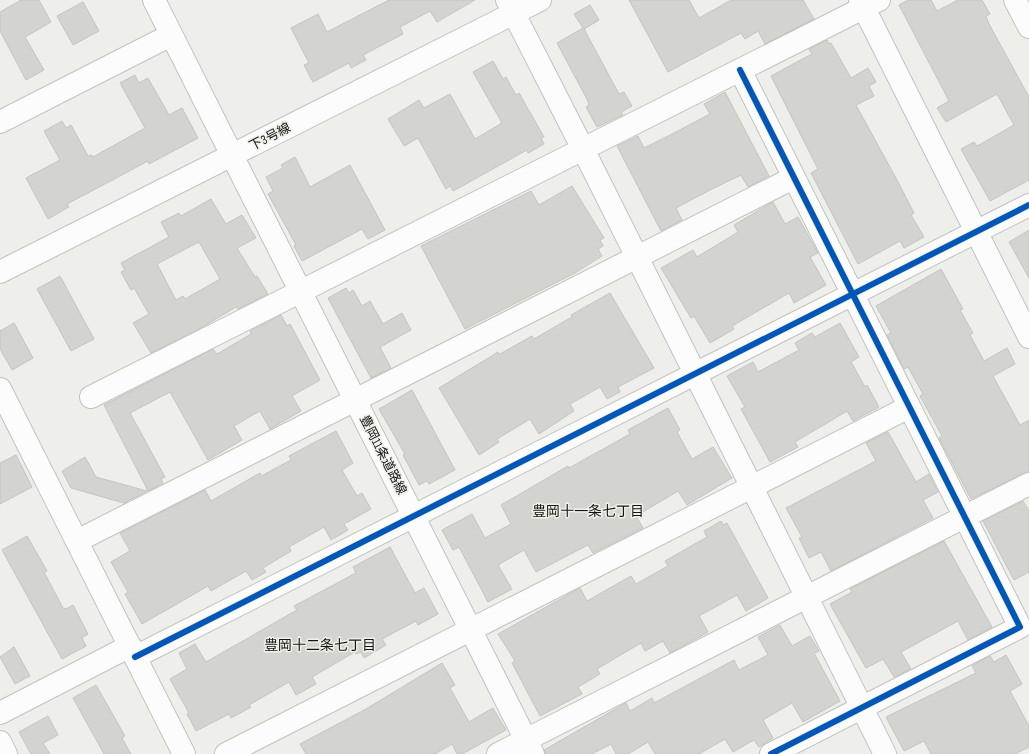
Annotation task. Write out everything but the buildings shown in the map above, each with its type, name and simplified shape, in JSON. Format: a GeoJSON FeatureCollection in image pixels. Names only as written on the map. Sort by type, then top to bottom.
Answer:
{"type":"FeatureCollection","features":[{"type":"Feature","properties":{"kind":"street","name":"豊岡11条道路線"},"geometry":{"type":"LineString","coordinates":[[154,0],[413,515],[472,629],[529,747]]}},
{"type":"Feature","properties":{"kind":"street","name":"下3号線"},"geometry":{"type":"LineString","coordinates":[[0,272],[232,156],[510,7],[540,0]]}},
{"type":"Feature","properties":{"kind":"street"},"geometry":{"type":"LineString","coordinates":[[1015,0],[1029,27]]}},
{"type":"Feature","properties":{"kind":"street"},"geometry":{"type":"LineString","coordinates":[[91,397],[740,70],[868,3],[977,232],[1029,336]]}},
{"type":"Feature","properties":{"kind":"street"},"geometry":{"type":"LineString","coordinates":[[510,7],[583,149],[885,754]]}},
{"type":"Feature","properties":{"kind":"street"},"geometry":{"type":"LineString","coordinates":[[0,122],[171,35]]}},
{"type":"Feature","properties":{"kind":"street"},"geometry":{"type":"LineString","coordinates":[[740,70],[1020,627],[771,754]]}},
{"type":"Feature","properties":{"kind":"street"},"geometry":{"type":"LineString","coordinates":[[77,541],[793,178]]}},
{"type":"Feature","properties":{"kind":"street"},"geometry":{"type":"LineString","coordinates":[[0,713],[413,515],[1029,205]]}},
{"type":"Feature","properties":{"kind":"street"},"geometry":{"type":"LineString","coordinates":[[0,389],[184,754]]}},
{"type":"Feature","properties":{"kind":"street"},"geometry":{"type":"LineString","coordinates":[[226,754],[910,407]]}},
{"type":"Feature","properties":{"kind":"street"},"geometry":{"type":"LineString","coordinates":[[498,754],[529,747],[807,597],[965,518],[1029,484]]}},
{"type":"Feature","properties":{"kind":"street"},"geometry":{"type":"LineString","coordinates":[[0,742],[6,754]]}},
{"type":"Feature","properties":{"kind":"cycle path"},"geometry":{"type":"LineString","coordinates":[[740,70],[1020,627],[771,754]]}},
{"type":"Feature","properties":{"kind":"cycle path"},"geometry":{"type":"LineString","coordinates":[[135,657],[1029,205]]}},
{"type":"Feature","properties":{"kind":"district","name":"豊岡十一条七丁目"},"geometry":{"type":"Point","coordinates":[588,511]}},
{"type":"Feature","properties":{"kind":"district","name":"豊岡十二条七丁目"},"geometry":{"type":"Point","coordinates":[320,645]}}]}
